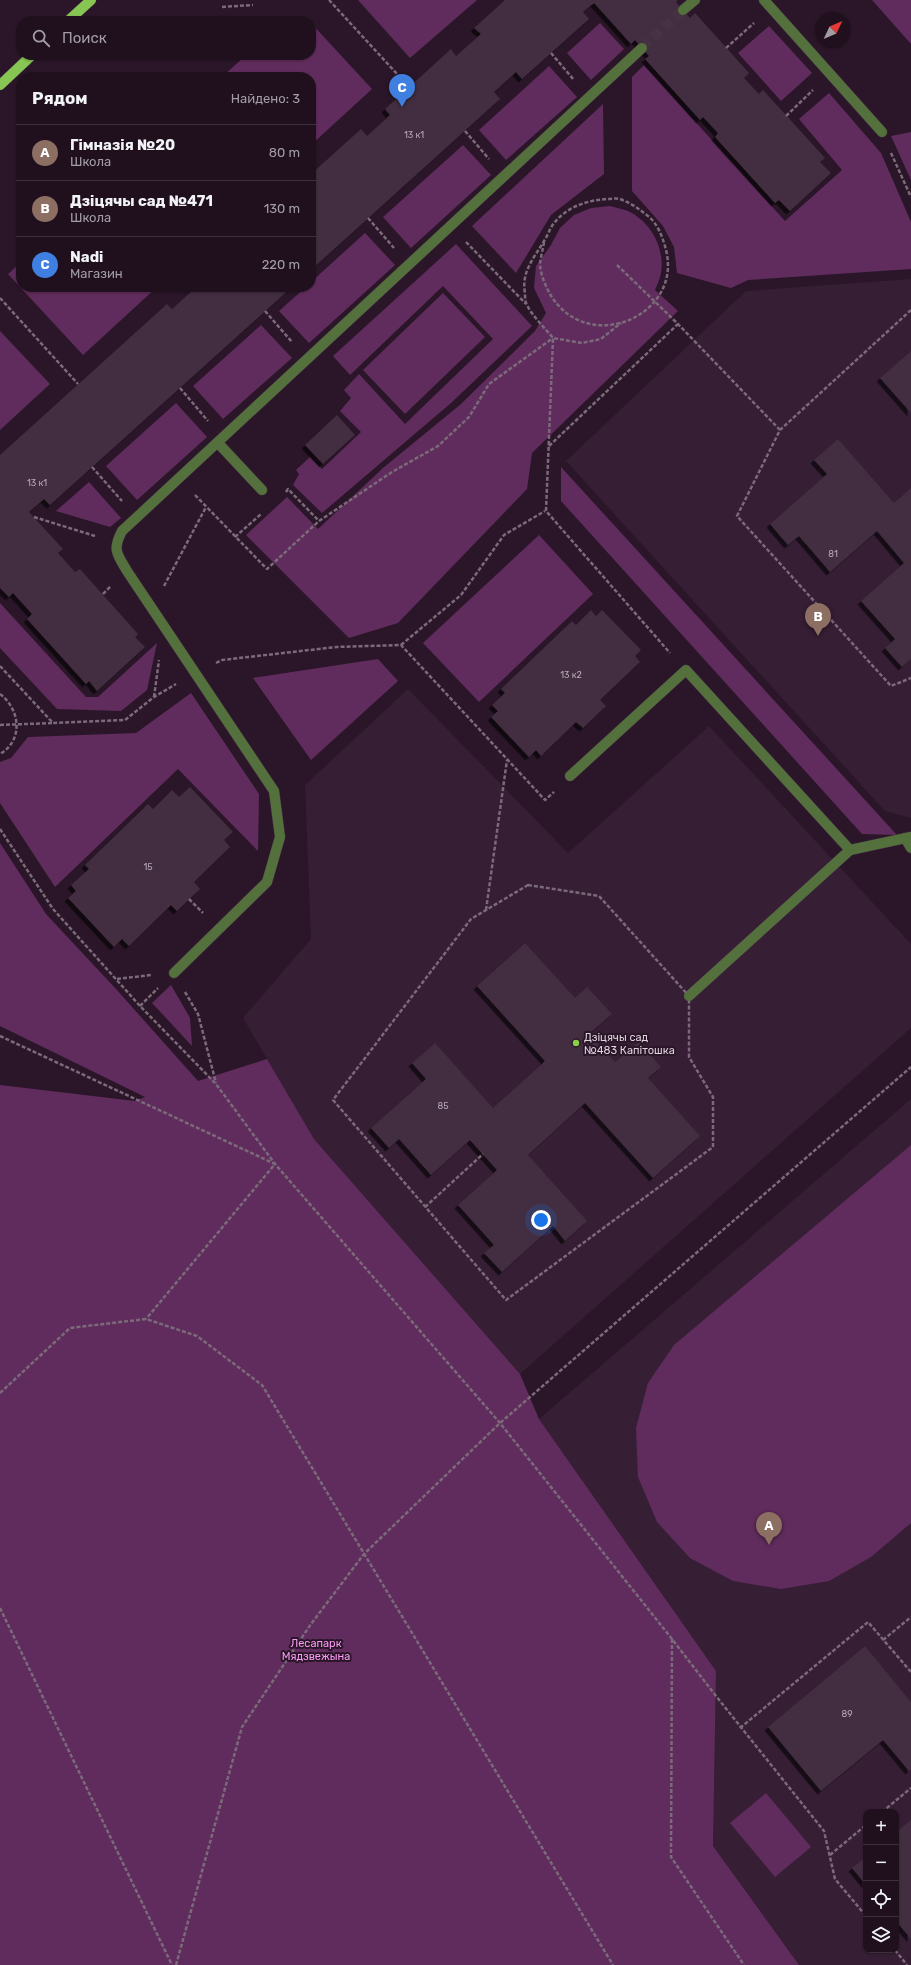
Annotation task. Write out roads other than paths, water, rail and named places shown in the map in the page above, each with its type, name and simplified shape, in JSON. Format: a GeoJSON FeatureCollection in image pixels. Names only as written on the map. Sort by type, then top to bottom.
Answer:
{"type":"FeatureCollection","features":[{"type":"Feature","properties":{"kind":"main road"},"geometry":{"type":"LineString","coordinates":[[73,16],[91,0]]}},
{"type":"Feature","properties":{"kind":"main road"},"geometry":{"type":"LineString","coordinates":[[0,85],[27,60]]}},
{"type":"Feature","properties":{"kind":"lane"},"geometry":{"type":"LineString","coordinates":[[683,10],[695,0]]}},
{"type":"Feature","properties":{"kind":"lane"},"geometry":{"type":"LineString","coordinates":[[767,3],[882,132]]}},
{"type":"Feature","properties":{"kind":"lane"},"geometry":{"type":"LineString","coordinates":[[174,973],[267,882],[280,837],[274,791],[163,627],[153,608],[116,552],[116,542],[122,531],[642,48]]}},
{"type":"Feature","properties":{"kind":"lane"},"geometry":{"type":"LineString","coordinates":[[221,440],[262,490]]}},
{"type":"Feature","properties":{"kind":"lane"},"geometry":{"type":"LineString","coordinates":[[570,776],[686,670],[850,850]]}},
{"type":"Feature","properties":{"kind":"lane"},"geometry":{"type":"LineString","coordinates":[[689,996],[850,850],[908,837],[911,848]]}},
{"type":"Feature","properties":{"kind":"tunnel"},"geometry":{"type":"LineString","coordinates":[[642,48],[683,10]]}},
{"type":"Feature","properties":{"kind":"place","name":"Nadi"},"geometry":{"type":"Point","coordinates":[402,107]}},
{"type":"Feature","properties":{"kind":"place","name":"Дзіцячы сад №471"},"geometry":{"type":"Point","coordinates":[818,636]}},
{"type":"Feature","properties":{"kind":"place","name":"Дзіцячы сад №483 Капітошка"},"geometry":{"type":"Point","coordinates":[576,1043]}},
{"type":"Feature","properties":{"kind":"place","name":"Гімназія №20"},"geometry":{"type":"Point","coordinates":[769,1545]}},
{"type":"Feature","properties":{"kind":"park label","name":"Лесапарк Мядзвежына"},"geometry":{"type":"Point","coordinates":[316,1649]}}]}
